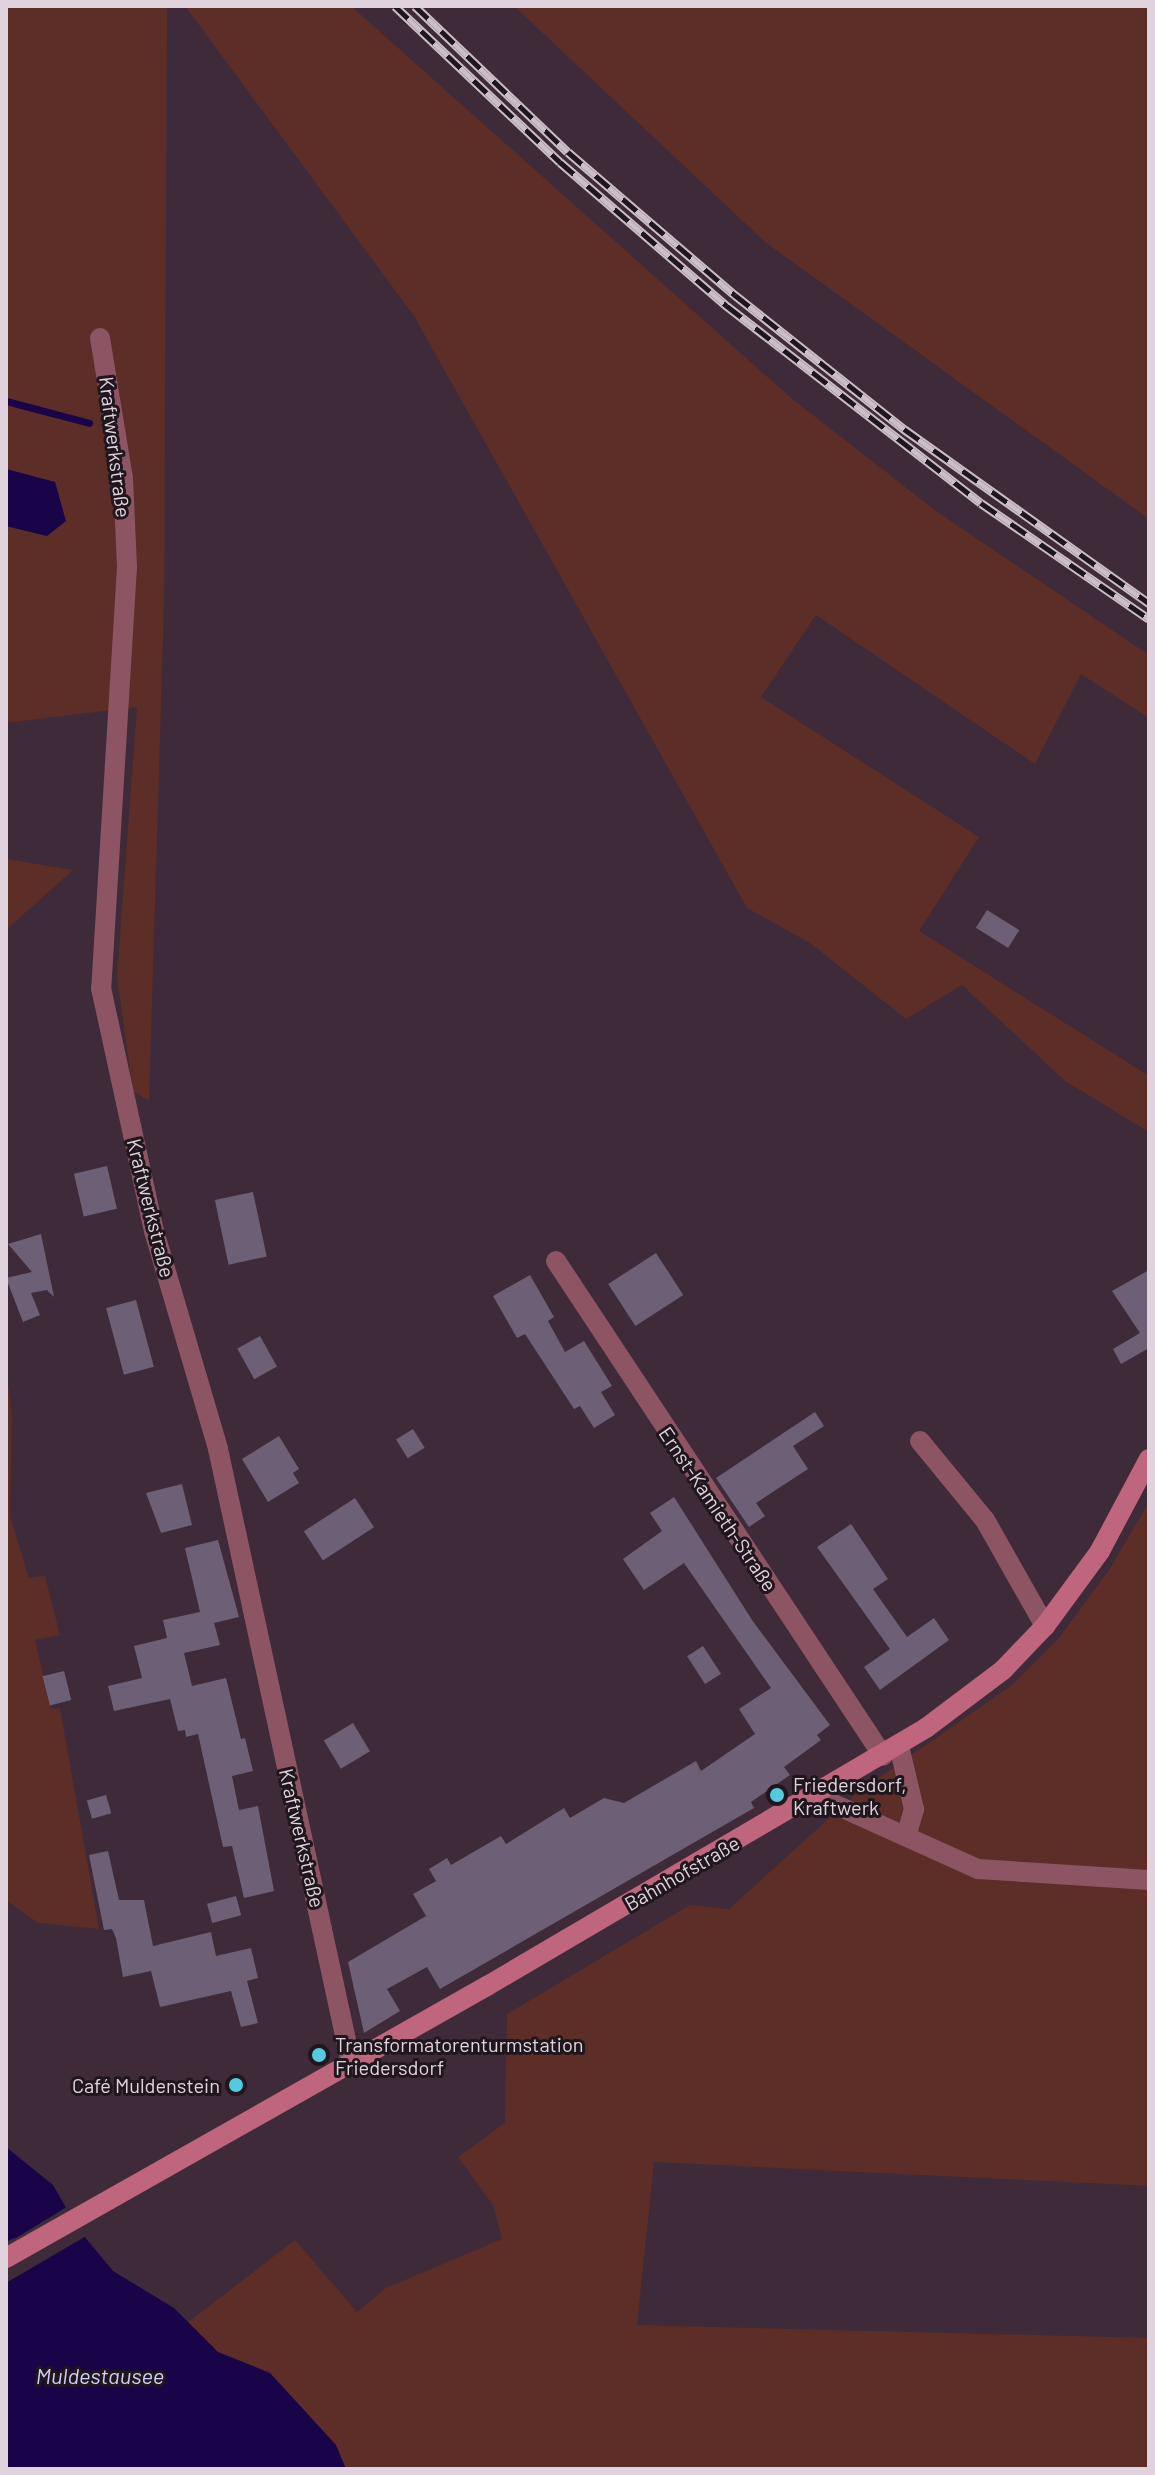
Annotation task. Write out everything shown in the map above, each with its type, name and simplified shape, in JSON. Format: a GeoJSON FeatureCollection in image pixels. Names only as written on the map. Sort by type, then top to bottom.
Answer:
{"type":"FeatureCollection","features":[{"type":"Feature","properties":{"kind":"main road","name":"Bahnhofstraße"},"geometry":{"type":"LineString","coordinates":[[6,2258],[891,1751],[979,1690],[1045,1626],[1100,1551],[1147,1471]]}},
{"type":"Feature","properties":{"kind":"street","name":"Kraftwerkstraße"},"geometry":{"type":"LineString","coordinates":[[100,338],[123,478],[127,567],[105,859],[101,988],[154,1231],[218,1449],[351,2063]]}},
{"type":"Feature","properties":{"kind":"street","name":"Ernst-Kamieth-Straße"},"geometry":{"type":"LineString","coordinates":[[556,1261],[891,1751]]}},
{"type":"Feature","properties":{"kind":"street"},"geometry":{"type":"LineString","coordinates":[[920,1441],[985,1520],[1045,1626]]}},
{"type":"Feature","properties":{"kind":"street"},"geometry":{"type":"LineString","coordinates":[[891,1751],[914,1809],[907,1834]]}},
{"type":"Feature","properties":{"kind":"street"},"geometry":{"type":"LineString","coordinates":[[816,1796],[907,1834],[957,1860],[1000,1874],[1149,1880]]}},
{"type":"Feature","properties":{"kind":"shaded area"},"geometry":{"type":"Polygon","coordinates":[[[6,6],[167,6],[164,606],[149,1101],[133,1091],[117,977],[137,707],[6,723],[6,526],[47,536],[55,482],[6,469],[6,6]]]}},
{"type":"Feature","properties":{"kind":"shaded area"},"geometry":{"type":"Polygon","coordinates":[[[185,6],[351,6],[791,398],[936,511],[1149,655],[1149,718],[1081,674],[1035,764],[816,615],[761,697],[979,837],[919,931],[1149,1076],[1149,1132],[1065,1081],[962,985],[906,1019],[810,943],[747,908],[414,316],[185,6]]]}},
{"type":"Feature","properties":{"kind":"shaded area"},"geometry":{"type":"Polygon","coordinates":[[[514,6],[1149,6],[1149,519],[765,242],[514,6]]]}},
{"type":"Feature","properties":{"kind":"shaded area"},"geometry":{"type":"Polygon","coordinates":[[[6,859],[73,870],[6,930],[6,859]]]}},
{"type":"Feature","properties":{"kind":"shaded area"},"geometry":{"type":"Polygon","coordinates":[[[6,1368],[12,1415],[10,1516],[29,1578],[45,1576],[60,1635],[35,1640],[51,1709],[60,1708],[99,1929],[38,1923],[6,1900],[6,1368]]]}},
{"type":"Feature","properties":{"kind":"shaded area"},"geometry":{"type":"Polygon","coordinates":[[[1149,1502],[1149,2186],[654,2162],[637,2325],[1149,2338],[1149,2469],[346,2469],[336,2445],[270,2373],[218,2352],[186,2324],[295,2240],[357,2312],[386,2288],[502,2239],[493,2205],[458,2157],[505,2123],[507,2014],[690,1905],[729,1909],[857,1793],[1012,1685],[1059,1638],[1109,1570],[1149,1502]]]}},
{"type":"Feature","properties":{"kind":"water"},"geometry":{"type":"Polygon","coordinates":[[[6,469],[55,482],[66,521],[47,536],[6,526],[6,469]]]}},
{"type":"Feature","properties":{"kind":"water","name":"Muldestausee"},"geometry":{"type":"Polygon","coordinates":[[[6,2147],[53,2185],[79,2230],[113,2271],[174,2308],[218,2352],[270,2373],[336,2445],[346,2469],[6,2469],[6,2275],[29,2261],[14,2238],[6,2242],[6,2147]]]}},
{"type":"Feature","properties":{"kind":"pier"},"geometry":{"type":"Polygon","coordinates":[[[70,2205],[88,2235],[6,2283],[6,2270],[24,2260],[13,2243],[6,2244],[70,2205]]]}},
{"type":"Feature","properties":{"kind":"building"},"geometry":{"type":"Polygon","coordinates":[[[987,910],[1019,930],[1008,948],[976,928],[987,910]]]}},
{"type":"Feature","properties":{"kind":"building"},"geometry":{"type":"Polygon","coordinates":[[[107,1166],[117,1209],[84,1217],[74,1174],[107,1166]]]}},
{"type":"Feature","properties":{"kind":"building"},"geometry":{"type":"Polygon","coordinates":[[[253,1192],[267,1257],[229,1265],[215,1200],[253,1192]]]}},
{"type":"Feature","properties":{"kind":"building"},"geometry":{"type":"Polygon","coordinates":[[[41,1234],[54,1297],[47,1290],[31,1293],[40,1315],[23,1322],[6,1278],[32,1272],[8,1244],[41,1234]]]}},
{"type":"Feature","properties":{"kind":"building"},"geometry":{"type":"Polygon","coordinates":[[[656,1253],[683,1295],[635,1326],[608,1284],[656,1253]]]}},
{"type":"Feature","properties":{"kind":"building"},"geometry":{"type":"Polygon","coordinates":[[[1149,1270],[1149,1348],[1121,1364],[1113,1349],[1140,1333],[1112,1291],[1149,1270]]]}},
{"type":"Feature","properties":{"kind":"building"},"geometry":{"type":"Polygon","coordinates":[[[530,1275],[554,1317],[548,1321],[565,1352],[584,1341],[612,1386],[601,1392],[615,1415],[594,1428],[580,1406],[574,1409],[525,1334],[517,1338],[493,1296],[530,1275]]]}},
{"type":"Feature","properties":{"kind":"building"},"geometry":{"type":"Polygon","coordinates":[[[136,1300],[154,1367],[124,1375],[106,1308],[136,1300]]]}},
{"type":"Feature","properties":{"kind":"building"},"geometry":{"type":"Polygon","coordinates":[[[260,1336],[277,1367],[254,1379],[237,1349],[260,1336]]]}},
{"type":"Feature","properties":{"kind":"building"},"geometry":{"type":"Polygon","coordinates":[[[815,1412],[824,1426],[793,1446],[808,1469],[756,1503],[765,1516],[749,1527],[716,1478],[815,1412]]]}},
{"type":"Feature","properties":{"kind":"building"},"geometry":{"type":"Polygon","coordinates":[[[413,1429],[425,1448],[408,1458],[396,1440],[413,1429]]]}},
{"type":"Feature","properties":{"kind":"building"},"geometry":{"type":"Polygon","coordinates":[[[279,1436],[299,1469],[293,1473],[299,1483],[268,1502],[242,1459],[279,1436]]]}},
{"type":"Feature","properties":{"kind":"building"},"geometry":{"type":"Polygon","coordinates":[[[182,1484],[192,1525],[161,1533],[146,1493],[182,1484]]]}},
{"type":"Feature","properties":{"kind":"building"},"geometry":{"type":"Polygon","coordinates":[[[674,1497],[752,1620],[830,1725],[817,1735],[821,1740],[784,1767],[790,1775],[751,1802],[754,1808],[440,1989],[427,1967],[387,1989],[400,2011],[364,2033],[348,1962],[426,1916],[413,1894],[436,1881],[429,1869],[447,1858],[451,1865],[501,1836],[506,1844],[564,1808],[570,1818],[604,1798],[624,1803],[696,1761],[701,1771],[755,1734],[739,1709],[771,1688],[684,1563],[644,1590],[623,1559],[662,1531],[650,1513],[674,1497]]]}},
{"type":"Feature","properties":{"kind":"building"},"geometry":{"type":"Polygon","coordinates":[[[355,1498],[374,1527],[323,1561],[304,1531],[355,1498]]]}},
{"type":"Feature","properties":{"kind":"building"},"geometry":{"type":"Polygon","coordinates":[[[851,1524],[888,1579],[873,1589],[907,1637],[934,1618],[949,1640],[880,1690],[864,1667],[890,1649],[817,1547],[851,1524]]]}},
{"type":"Feature","properties":{"kind":"building"},"geometry":{"type":"Polygon","coordinates":[[[218,1540],[239,1617],[214,1623],[220,1645],[184,1653],[192,1686],[226,1678],[241,1739],[245,1738],[253,1771],[232,1776],[239,1810],[258,1806],[274,1891],[244,1898],[232,1846],[223,1847],[198,1734],[186,1737],[185,1730],[178,1731],[170,1699],[114,1711],[108,1686],[142,1678],[134,1646],[167,1638],[163,1620],[200,1612],[185,1548],[218,1540]]]}},
{"type":"Feature","properties":{"kind":"building"},"geometry":{"type":"Polygon","coordinates":[[[703,1646],[721,1674],[705,1684],[687,1656],[703,1646]]]}},
{"type":"Feature","properties":{"kind":"building"},"geometry":{"type":"Polygon","coordinates":[[[64,1671],[71,1700],[50,1705],[43,1676],[64,1671]]]}},
{"type":"Feature","properties":{"kind":"building"},"geometry":{"type":"Polygon","coordinates":[[[353,1723],[370,1751],[341,1769],[324,1741],[353,1723]]]}},
{"type":"Feature","properties":{"kind":"building"},"geometry":{"type":"Polygon","coordinates":[[[106,1795],[111,1813],[92,1819],[87,1801],[106,1795]]]}},
{"type":"Feature","properties":{"kind":"building"},"geometry":{"type":"Polygon","coordinates":[[[108,1851],[119,1900],[144,1900],[153,1946],[211,1932],[216,1956],[251,1948],[258,1978],[247,1981],[258,2023],[241,2027],[231,1991],[160,2007],[151,1971],[123,1977],[116,1938],[112,1929],[104,1930],[89,1855],[108,1851]]]}},
{"type":"Feature","properties":{"kind":"building"},"geometry":{"type":"Polygon","coordinates":[[[236,1896],[241,1915],[212,1923],[207,1904],[236,1896]]]}},
{"type":"Feature","properties":{"kind":"waterway"},"geometry":{"type":"LineString","coordinates":[[6,401],[89,423]]}},
{"type":"Feature","properties":{"kind":"railway"},"geometry":{"type":"LineString","coordinates":[[395,6],[560,162],[727,306],[981,503],[1149,619]]}},
{"type":"Feature","properties":{"kind":"railway"},"geometry":{"type":"LineString","coordinates":[[415,6],[568,152],[735,295],[904,429],[1149,603]]}},
{"type":"Feature","properties":{"kind":"place","name":"Friedersdorf, Kraftwerk"},"geometry":{"type":"Point","coordinates":[777,1795]}},
{"type":"Feature","properties":{"kind":"place","name":"Transformatorenturmstation Friedersdorf"},"geometry":{"type":"Point","coordinates":[319,2055]}},
{"type":"Feature","properties":{"kind":"place","name":"Café Muldenstein"},"geometry":{"type":"Point","coordinates":[236,2085]}}]}
